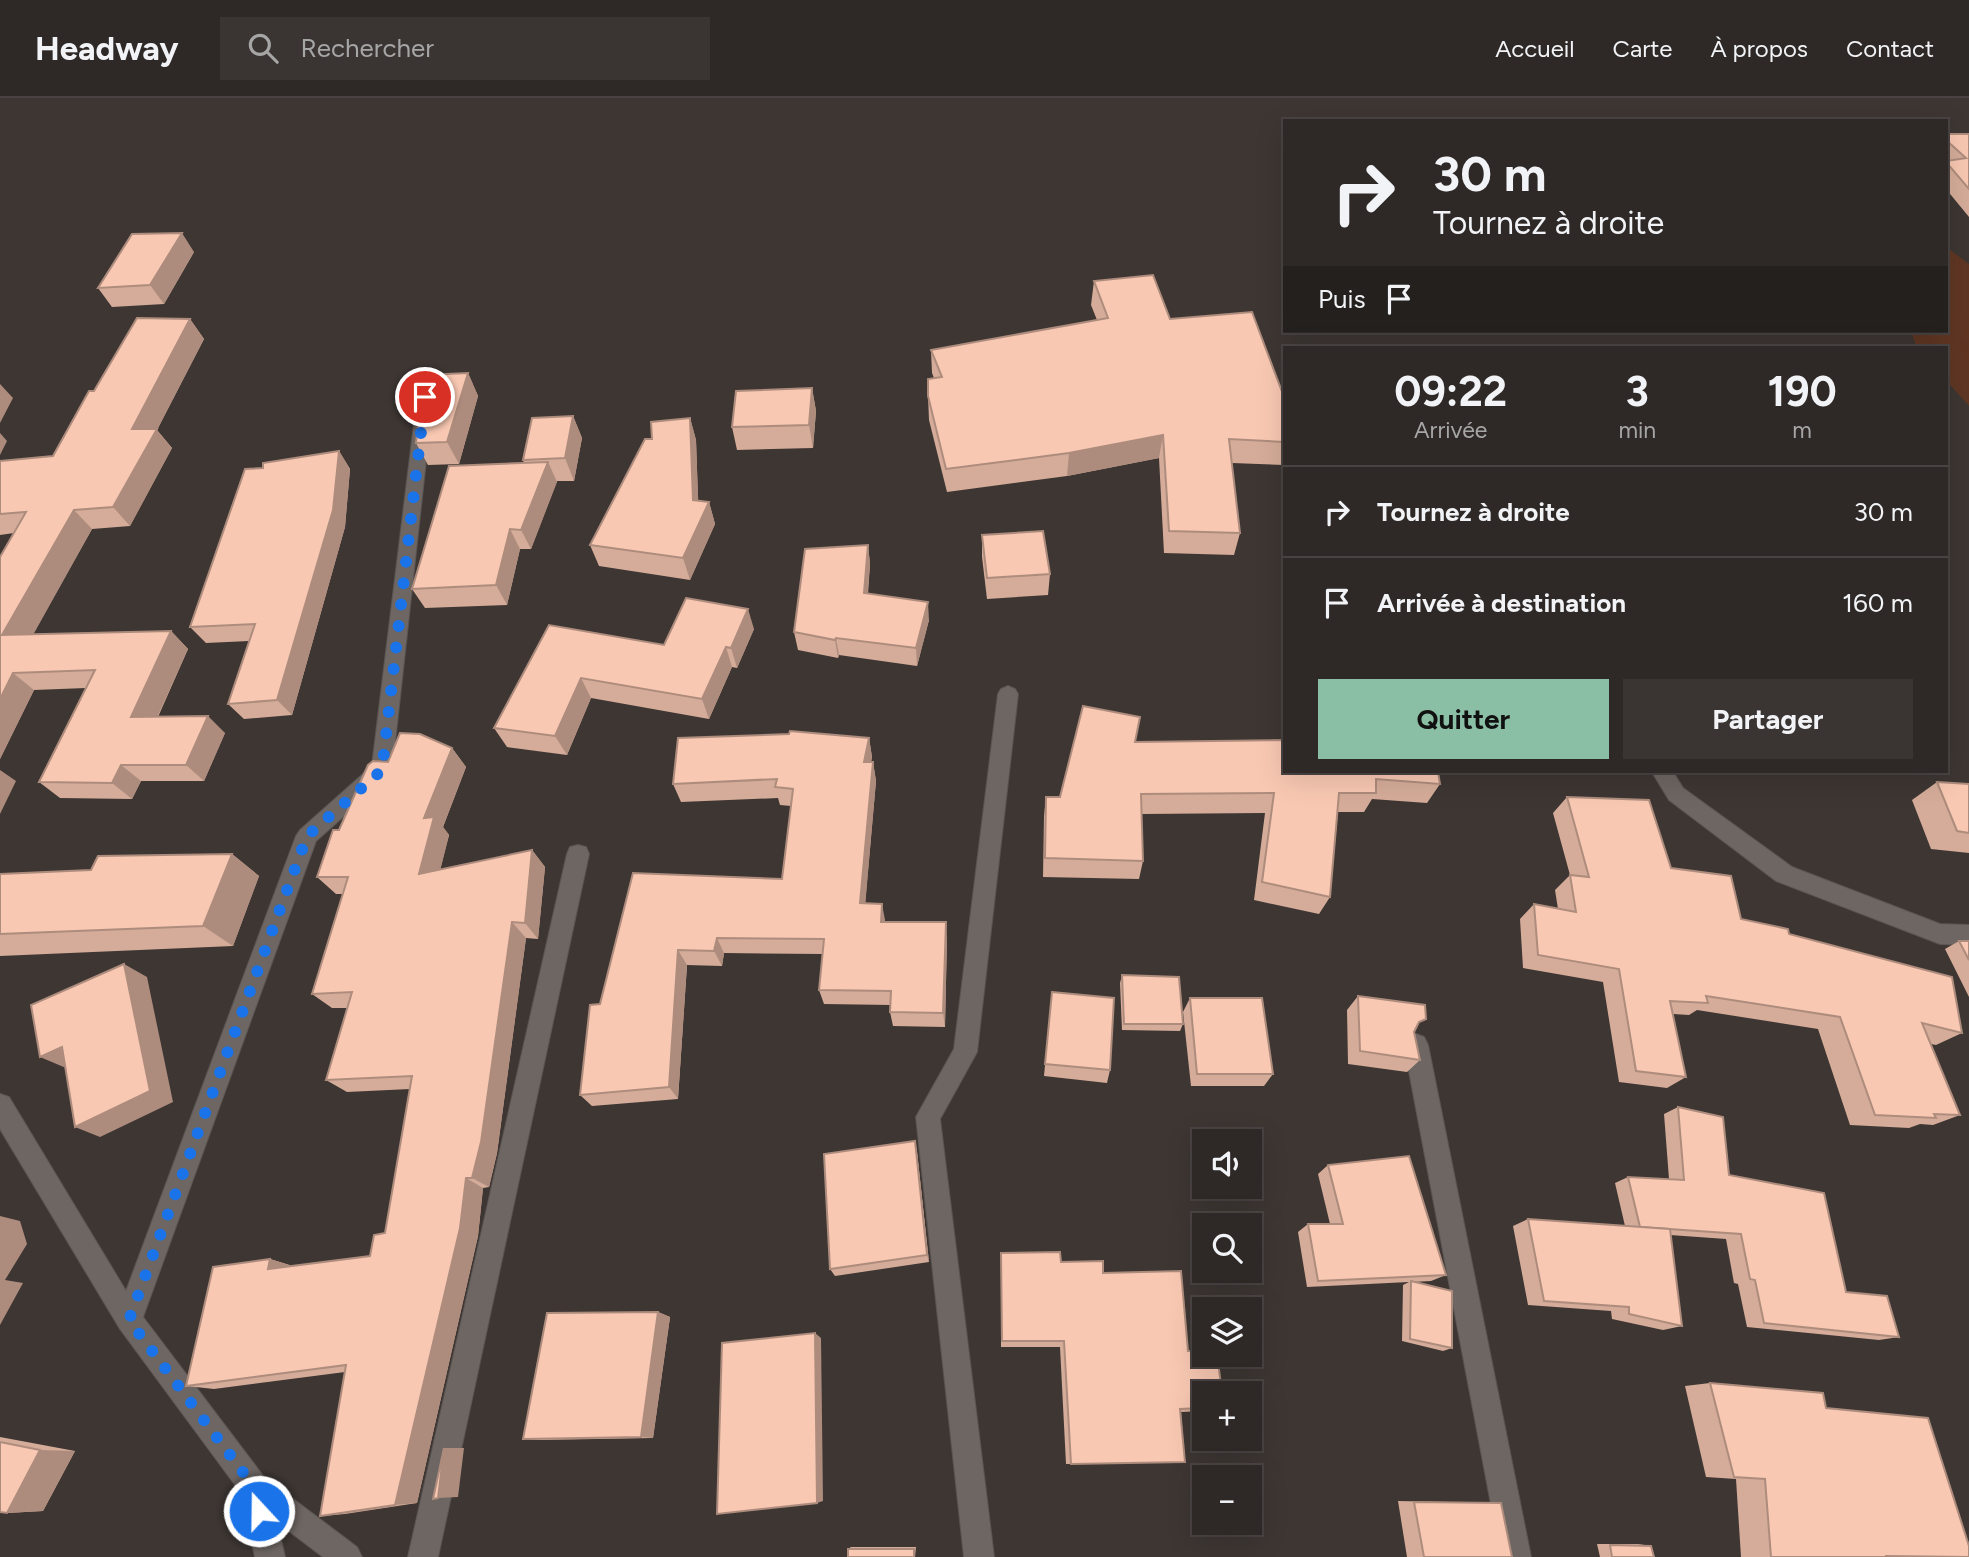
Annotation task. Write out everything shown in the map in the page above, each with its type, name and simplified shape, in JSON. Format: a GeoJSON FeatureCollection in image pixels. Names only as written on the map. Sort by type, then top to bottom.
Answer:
{"type":"FeatureCollection","features":[{"type":"Feature","properties":{"kind":"street"},"geometry":{"type":"LineString","coordinates":[[129,1320],[307,836],[382,770],[425,397]]}},
{"type":"Feature","properties":{"kind":"street"},"geometry":{"type":"LineString","coordinates":[[979,1557],[928,1117],[965,1052],[1008,694]]}},
{"type":"Feature","properties":{"kind":"street"},"geometry":{"type":"LineString","coordinates":[[1663,773],[1676,794],[1784,874],[1940,934],[1969,935]]}},
{"type":"Feature","properties":{"kind":"street"},"geometry":{"type":"LineString","coordinates":[[423,1557],[578,854]]}},
{"type":"Feature","properties":{"kind":"street"},"geometry":{"type":"LineString","coordinates":[[1416,1045],[1516,1557]]}},
{"type":"Feature","properties":{"kind":"street"},"geometry":{"type":"LineString","coordinates":[[0,1106],[129,1320],[254,1487],[346,1557]]}},
{"type":"Feature","properties":{"kind":"street"},"geometry":{"type":"LineString","coordinates":[[254,1487],[270,1557]]}},
{"type":"Feature","properties":{"kind":"shaded area"},"geometry":{"type":"Polygon","coordinates":[[[1948,248],[1969,264],[1969,406],[1948,382],[1948,346],[1916,346],[1912,333],[1948,333],[1948,248]]]}},
{"type":"Feature","properties":{"kind":"building"},"geometry":{"type":"Polygon","coordinates":[[[1948,134],[1969,134],[1969,189],[1948,164],[1948,161],[1966,158],[1948,142],[1948,134]]]}},
{"type":"Feature","properties":{"kind":"building"},"geometry":{"type":"Polygon","coordinates":[[[182,233],[150,285],[98,288],[132,234],[182,233]]]}},
{"type":"Feature","properties":{"kind":"building"},"geometry":{"type":"Polygon","coordinates":[[[1153,275],[1170,319],[1252,312],[1283,394],[1283,442],[1229,439],[1240,533],[1169,531],[1163,435],[1069,453],[946,469],[928,396],[928,379],[942,377],[931,350],[1108,318],[1094,281],[1153,275]]]}},
{"type":"Feature","properties":{"kind":"building"},"geometry":{"type":"Polygon","coordinates":[[[137,318],[190,319],[132,429],[157,429],[113,507],[74,510],[2,635],[171,631],[131,717],[208,716],[186,765],[121,765],[112,783],[39,782],[95,670],[13,673],[0,699],[0,557],[26,512],[0,514],[0,461],[53,456],[89,391],[94,391],[137,318]]]}},
{"type":"Feature","properties":{"kind":"building"},"geometry":{"type":"Polygon","coordinates":[[[468,373],[447,442],[416,443],[424,375],[468,373]]]}},
{"type":"Feature","properties":{"kind":"building"},"geometry":{"type":"Polygon","coordinates":[[[812,388],[809,425],[732,427],[736,391],[812,388]]]}},
{"type":"Feature","properties":{"kind":"building"},"geometry":{"type":"Polygon","coordinates":[[[573,416],[565,458],[523,460],[532,418],[573,416]]]}},
{"type":"Feature","properties":{"kind":"building"},"geometry":{"type":"Polygon","coordinates":[[[690,418],[693,500],[709,502],[683,558],[590,545],[645,439],[652,439],[651,422],[690,418]]]}},
{"type":"Feature","properties":{"kind":"building"},"geometry":{"type":"Polygon","coordinates":[[[339,451],[333,510],[277,700],[228,704],[255,624],[190,627],[245,469],[263,468],[263,463],[339,451]]]}},
{"type":"Feature","properties":{"kind":"building"},"geometry":{"type":"Polygon","coordinates":[[[548,462],[521,530],[510,529],[496,585],[412,589],[449,466],[548,462]]]}},
{"type":"Feature","properties":{"kind":"building"},"geometry":{"type":"Polygon","coordinates":[[[1043,531],[1050,574],[987,578],[982,535],[1043,531]]]}},
{"type":"Feature","properties":{"kind":"building"},"geometry":{"type":"Polygon","coordinates":[[[868,545],[864,593],[928,602],[916,648],[835,640],[794,632],[805,549],[868,545]]]}},
{"type":"Feature","properties":{"kind":"building"},"geometry":{"type":"Polygon","coordinates":[[[686,598],[748,609],[731,648],[726,647],[702,699],[581,678],[555,736],[494,728],[549,625],[664,645],[686,598]]]}},
{"type":"Feature","properties":{"kind":"building"},"geometry":{"type":"Polygon","coordinates":[[[1083,706],[1140,717],[1135,742],[1283,740],[1283,773],[1438,773],[1440,784],[1376,779],[1376,793],[1339,793],[1330,897],[1262,882],[1274,793],[1141,794],[1143,861],[1045,858],[1046,797],[1060,797],[1083,706]]]}},
{"type":"Feature","properties":{"kind":"building"},"geometry":{"type":"Polygon","coordinates":[[[790,731],[869,738],[864,762],[873,762],[860,903],[882,904],[881,922],[946,922],[943,1013],[890,1012],[891,991],[819,990],[824,939],[717,938],[714,951],[678,950],[669,1087],[580,1095],[590,1005],[600,1004],[633,873],[782,879],[793,789],[775,787],[777,779],[673,784],[678,738],[789,734],[790,731]]]}},
{"type":"Feature","properties":{"kind":"building"},"geometry":{"type":"Polygon","coordinates":[[[400,733],[420,734],[452,748],[424,818],[434,817],[419,874],[532,850],[525,923],[512,922],[481,1142],[472,1178],[466,1178],[460,1228],[395,1505],[320,1516],[346,1365],[186,1386],[213,1267],[270,1259],[268,1269],[370,1256],[374,1235],[385,1233],[412,1076],[326,1080],[352,992],[312,994],[348,877],[317,877],[333,830],[339,830],[368,765],[373,761],[388,762],[400,733]]]}},
{"type":"Feature","properties":{"kind":"building"},"geometry":{"type":"Polygon","coordinates":[[[1937,782],[1969,784],[1969,833],[1957,831],[1937,782]]]}},
{"type":"Feature","properties":{"kind":"building"},"geometry":{"type":"Polygon","coordinates":[[[1567,797],[1649,800],[1671,868],[1731,876],[1741,919],[1788,929],[1789,934],[1952,977],[1962,1033],[1922,1023],[1960,1115],[1934,1114],[1936,1118],[1875,1115],[1840,1017],[1706,996],[1708,1003],[1670,1001],[1686,1077],[1636,1071],[1619,969],[1538,955],[1534,904],[1576,912],[1570,875],[1589,877],[1567,797]]]}},
{"type":"Feature","properties":{"kind":"building"},"geometry":{"type":"Polygon","coordinates":[[[232,854],[203,926],[0,934],[0,874],[91,870],[98,856],[232,854]]]}},
{"type":"Feature","properties":{"kind":"building"},"geometry":{"type":"Polygon","coordinates":[[[1959,941],[1969,941],[1969,960],[1959,941]]]}},
{"type":"Feature","properties":{"kind":"building"},"geometry":{"type":"Polygon","coordinates":[[[124,964],[150,1091],[75,1127],[62,1047],[40,1057],[31,1005],[124,964]]]}},
{"type":"Feature","properties":{"kind":"building"},"geometry":{"type":"Polygon","coordinates":[[[1122,975],[1179,977],[1183,1024],[1124,1024],[1122,975]]]}},
{"type":"Feature","properties":{"kind":"building"},"geometry":{"type":"Polygon","coordinates":[[[1052,992],[1114,998],[1110,1070],[1045,1064],[1052,992]]]}},
{"type":"Feature","properties":{"kind":"building"},"geometry":{"type":"Polygon","coordinates":[[[1358,996],[1425,1005],[1426,1019],[1419,1022],[1414,1032],[1420,1060],[1360,1051],[1358,996]]]}},
{"type":"Feature","properties":{"kind":"building"},"geometry":{"type":"Polygon","coordinates":[[[1190,998],[1262,998],[1273,1074],[1197,1074],[1190,998]]]}},
{"type":"Feature","properties":{"kind":"building"},"geometry":{"type":"Polygon","coordinates":[[[1678,1107],[1723,1117],[1729,1175],[1824,1193],[1846,1292],[1887,1296],[1899,1337],[1764,1323],[1755,1280],[1750,1279],[1741,1234],[1640,1227],[1628,1177],[1684,1180],[1678,1107]]]}},
{"type":"Feature","properties":{"kind":"building"},"geometry":{"type":"Polygon","coordinates":[[[915,1141],[927,1255],[830,1269],[824,1154],[915,1141]]]}},
{"type":"Feature","properties":{"kind":"building"},"geometry":{"type":"Polygon","coordinates":[[[1409,1156],[1446,1275],[1318,1281],[1308,1224],[1343,1224],[1328,1165],[1409,1156]]]}},
{"type":"Feature","properties":{"kind":"building"},"geometry":{"type":"Polygon","coordinates":[[[1528,1219],[1670,1229],[1682,1326],[1629,1314],[1629,1307],[1544,1301],[1528,1219]]]}},
{"type":"Feature","properties":{"kind":"building"},"geometry":{"type":"Polygon","coordinates":[[[1060,1252],[1061,1262],[1103,1261],[1103,1273],[1181,1271],[1188,1351],[1192,1351],[1192,1367],[1219,1367],[1220,1381],[1192,1381],[1192,1408],[1180,1409],[1185,1462],[1071,1464],[1064,1341],[1002,1341],[1001,1253],[1060,1252]]]}},
{"type":"Feature","properties":{"kind":"building"},"geometry":{"type":"Polygon","coordinates":[[[1411,1281],[1452,1291],[1452,1348],[1410,1339],[1411,1281]]]}},
{"type":"Feature","properties":{"kind":"building"},"geometry":{"type":"Polygon","coordinates":[[[658,1312],[641,1437],[523,1439],[547,1313],[658,1312]]]}},
{"type":"Feature","properties":{"kind":"building"},"geometry":{"type":"Polygon","coordinates":[[[815,1333],[817,1503],[717,1514],[722,1343],[815,1333]]]}},
{"type":"Feature","properties":{"kind":"building"},"geometry":{"type":"Polygon","coordinates":[[[1710,1383],[1823,1393],[1826,1408],[1928,1418],[1969,1546],[1969,1557],[1771,1557],[1765,1479],[1734,1477],[1710,1383]]]}},
{"type":"Feature","properties":{"kind":"building"},"geometry":{"type":"Polygon","coordinates":[[[0,1442],[40,1450],[7,1513],[0,1512],[0,1442]]]}},
{"type":"Feature","properties":{"kind":"building"},"geometry":{"type":"Polygon","coordinates":[[[444,1448],[438,1498],[433,1499],[444,1448]]]}},
{"type":"Feature","properties":{"kind":"building"},"geometry":{"type":"Polygon","coordinates":[[[1414,1502],[1501,1503],[1512,1557],[1424,1557],[1414,1502]]]}},
{"type":"Feature","properties":{"kind":"building"},"geometry":{"type":"Polygon","coordinates":[[[1610,1545],[1651,1546],[1654,1557],[1612,1557],[1610,1545]]]}},
{"type":"Feature","properties":{"kind":"building"},"geometry":{"type":"Polygon","coordinates":[[[848,1549],[914,1549],[914,1557],[848,1557],[848,1549]]]}},
{"type":"Feature","properties":{"kind":"route"},"geometry":{"type":"LineString","coordinates":[[259,1511],[254,1487],[129,1320],[307,836],[382,770],[425,397]]}}]}
